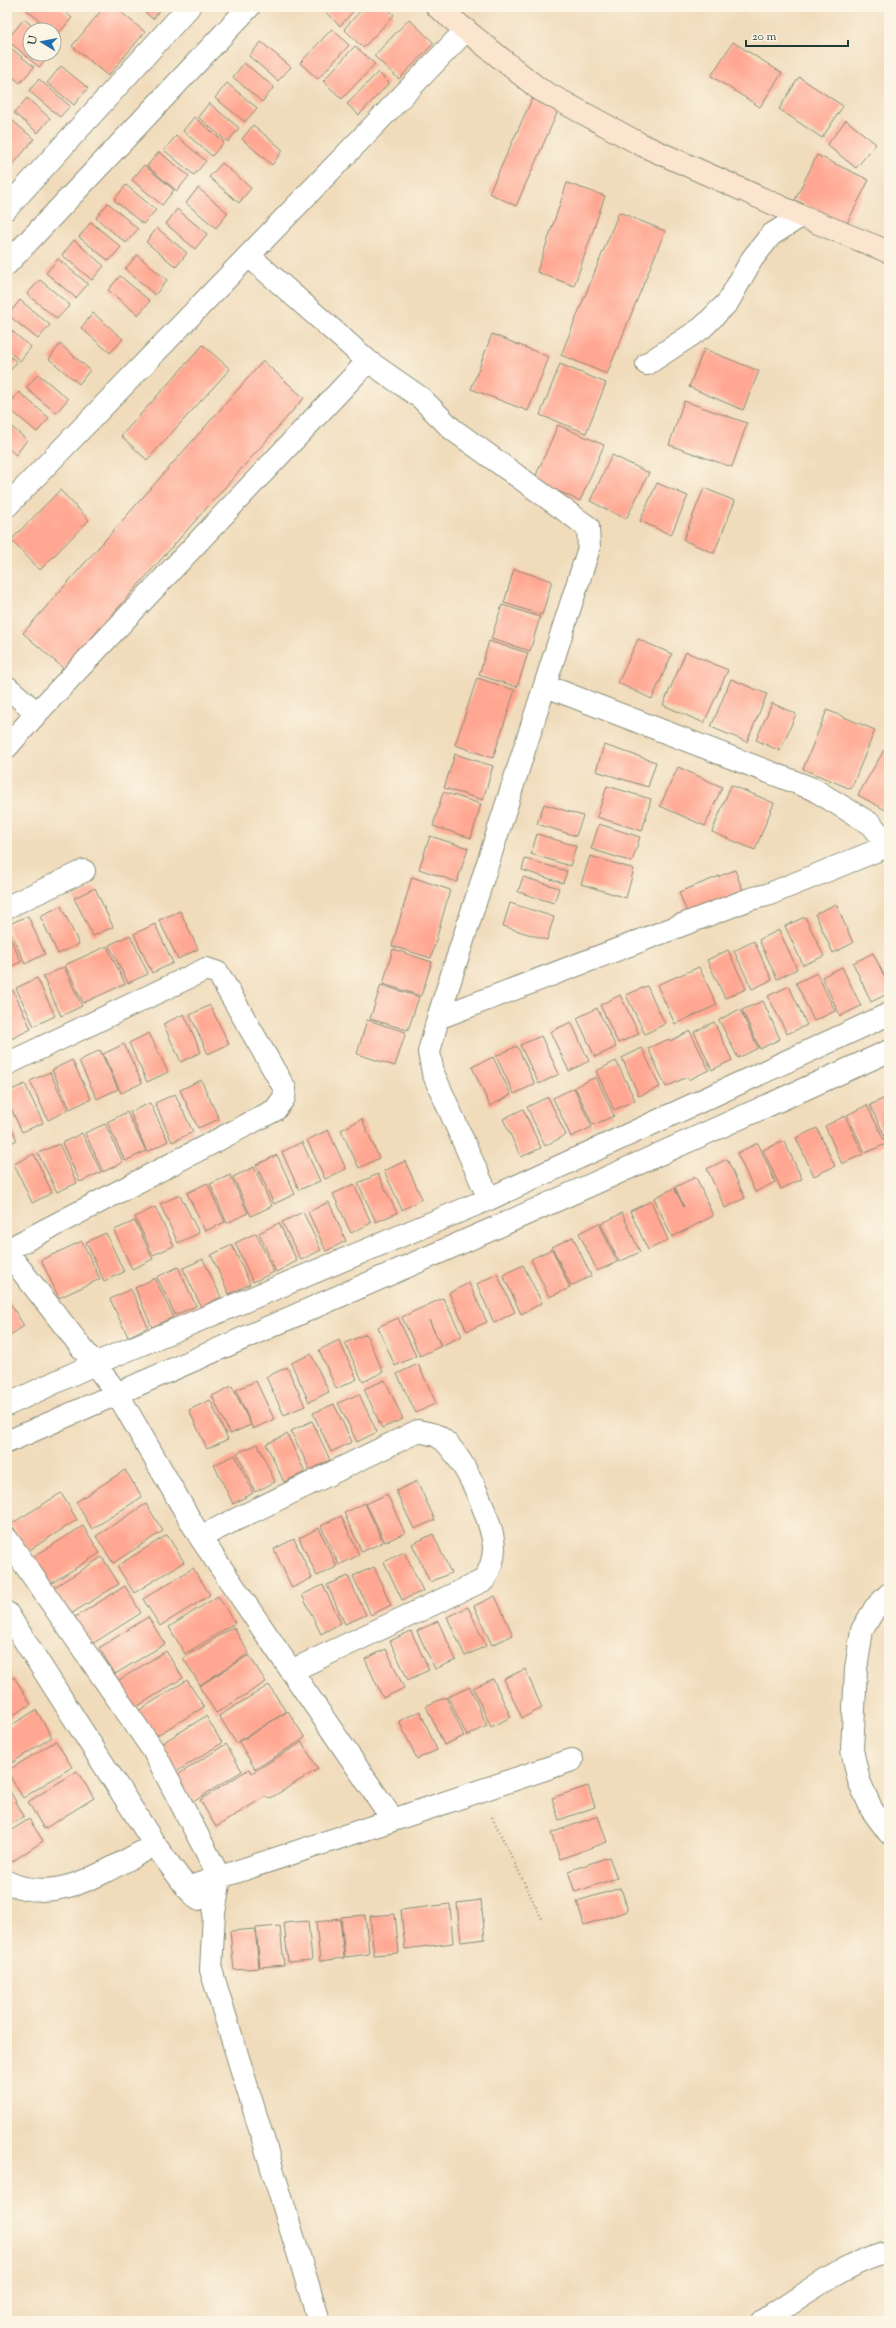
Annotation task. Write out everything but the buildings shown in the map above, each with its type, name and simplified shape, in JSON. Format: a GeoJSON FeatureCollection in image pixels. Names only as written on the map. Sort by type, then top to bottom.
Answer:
{"type":"FeatureCollection","features":[{"type":"Feature","properties":{"kind":"street"},"geometry":{"type":"LineString","coordinates":[[7,208],[189,7]]}},
{"type":"Feature","properties":{"kind":"street"},"geometry":{"type":"LineString","coordinates":[[7,264],[249,7]]}},
{"type":"Feature","properties":{"kind":"street"},"geometry":{"type":"LineString","coordinates":[[437,7],[539,90],[642,145],[801,216],[889,252]]}},
{"type":"Feature","properties":{"kind":"street"},"geometry":{"type":"LineString","coordinates":[[7,506],[466,30]]}},
{"type":"Feature","properties":{"kind":"street"},"geometry":{"type":"LineString","coordinates":[[647,364],[702,328],[728,302],[752,259],[771,235],[801,216]]}},
{"type":"Feature","properties":{"kind":"street"},"geometry":{"type":"LineString","coordinates":[[249,256],[368,361],[421,398],[452,430],[588,527],[589,548],[546,686],[438,1018],[429,1052],[433,1072],[489,1199]]}},
{"type":"Feature","properties":{"kind":"street"},"geometry":{"type":"LineString","coordinates":[[7,747],[36,713],[368,361]]}},
{"type":"Feature","properties":{"kind":"street"},"geometry":{"type":"LineString","coordinates":[[438,1018],[750,899],[767,895],[889,846],[871,824],[813,789],[546,686]]}},
{"type":"Feature","properties":{"kind":"street"},"geometry":{"type":"LineString","coordinates":[[7,687],[36,713]]}},
{"type":"Feature","properties":{"kind":"street"},"geometry":{"type":"LineString","coordinates":[[7,907],[84,871]]}},
{"type":"Feature","properties":{"kind":"street"},"geometry":{"type":"LineString","coordinates":[[7,1064],[206,968],[218,973],[285,1089],[284,1098],[275,1110],[7,1251],[117,1393],[200,1537],[393,1820]]}},
{"type":"Feature","properties":{"kind":"street"},"geometry":{"type":"LineString","coordinates":[[7,1405],[94,1364],[489,1199],[889,1014]]}},
{"type":"Feature","properties":{"kind":"street"},"geometry":{"type":"LineString","coordinates":[[7,1442],[497,1227],[889,1051]]}},
{"type":"Feature","properties":{"kind":"street"},"geometry":{"type":"LineString","coordinates":[[200,1537],[418,1431],[438,1436],[455,1451],[487,1514],[494,1548],[492,1566],[484,1580],[291,1671]]}},
{"type":"Feature","properties":{"kind":"street"},"geometry":{"type":"LineString","coordinates":[[7,1539],[153,1750],[220,1878],[214,1913],[211,1970],[319,2321]]}},
{"type":"Feature","properties":{"kind":"street"},"geometry":{"type":"LineString","coordinates":[[889,1594],[875,1608],[862,1630],[856,1669],[852,1750],[859,1781],[872,1810],[889,1833]]}},
{"type":"Feature","properties":{"kind":"street"},"geometry":{"type":"LineString","coordinates":[[7,1613],[155,1845],[187,1888],[214,1913]]}},
{"type":"Feature","properties":{"kind":"street"},"geometry":{"type":"LineString","coordinates":[[187,1888],[572,1760]]}},
{"type":"Feature","properties":{"kind":"street"},"geometry":{"type":"LineString","coordinates":[[7,1882],[19,1888],[55,1890],[81,1882],[155,1845]]}},
{"type":"Feature","properties":{"kind":"street"},"geometry":{"type":"LineString","coordinates":[[763,2321],[818,2285],[874,2255],[889,2252]]}},
{"type":"Feature","properties":{"kind":"path"},"geometry":{"type":"LineString","coordinates":[[479,1791],[542,1919]]}}]}
